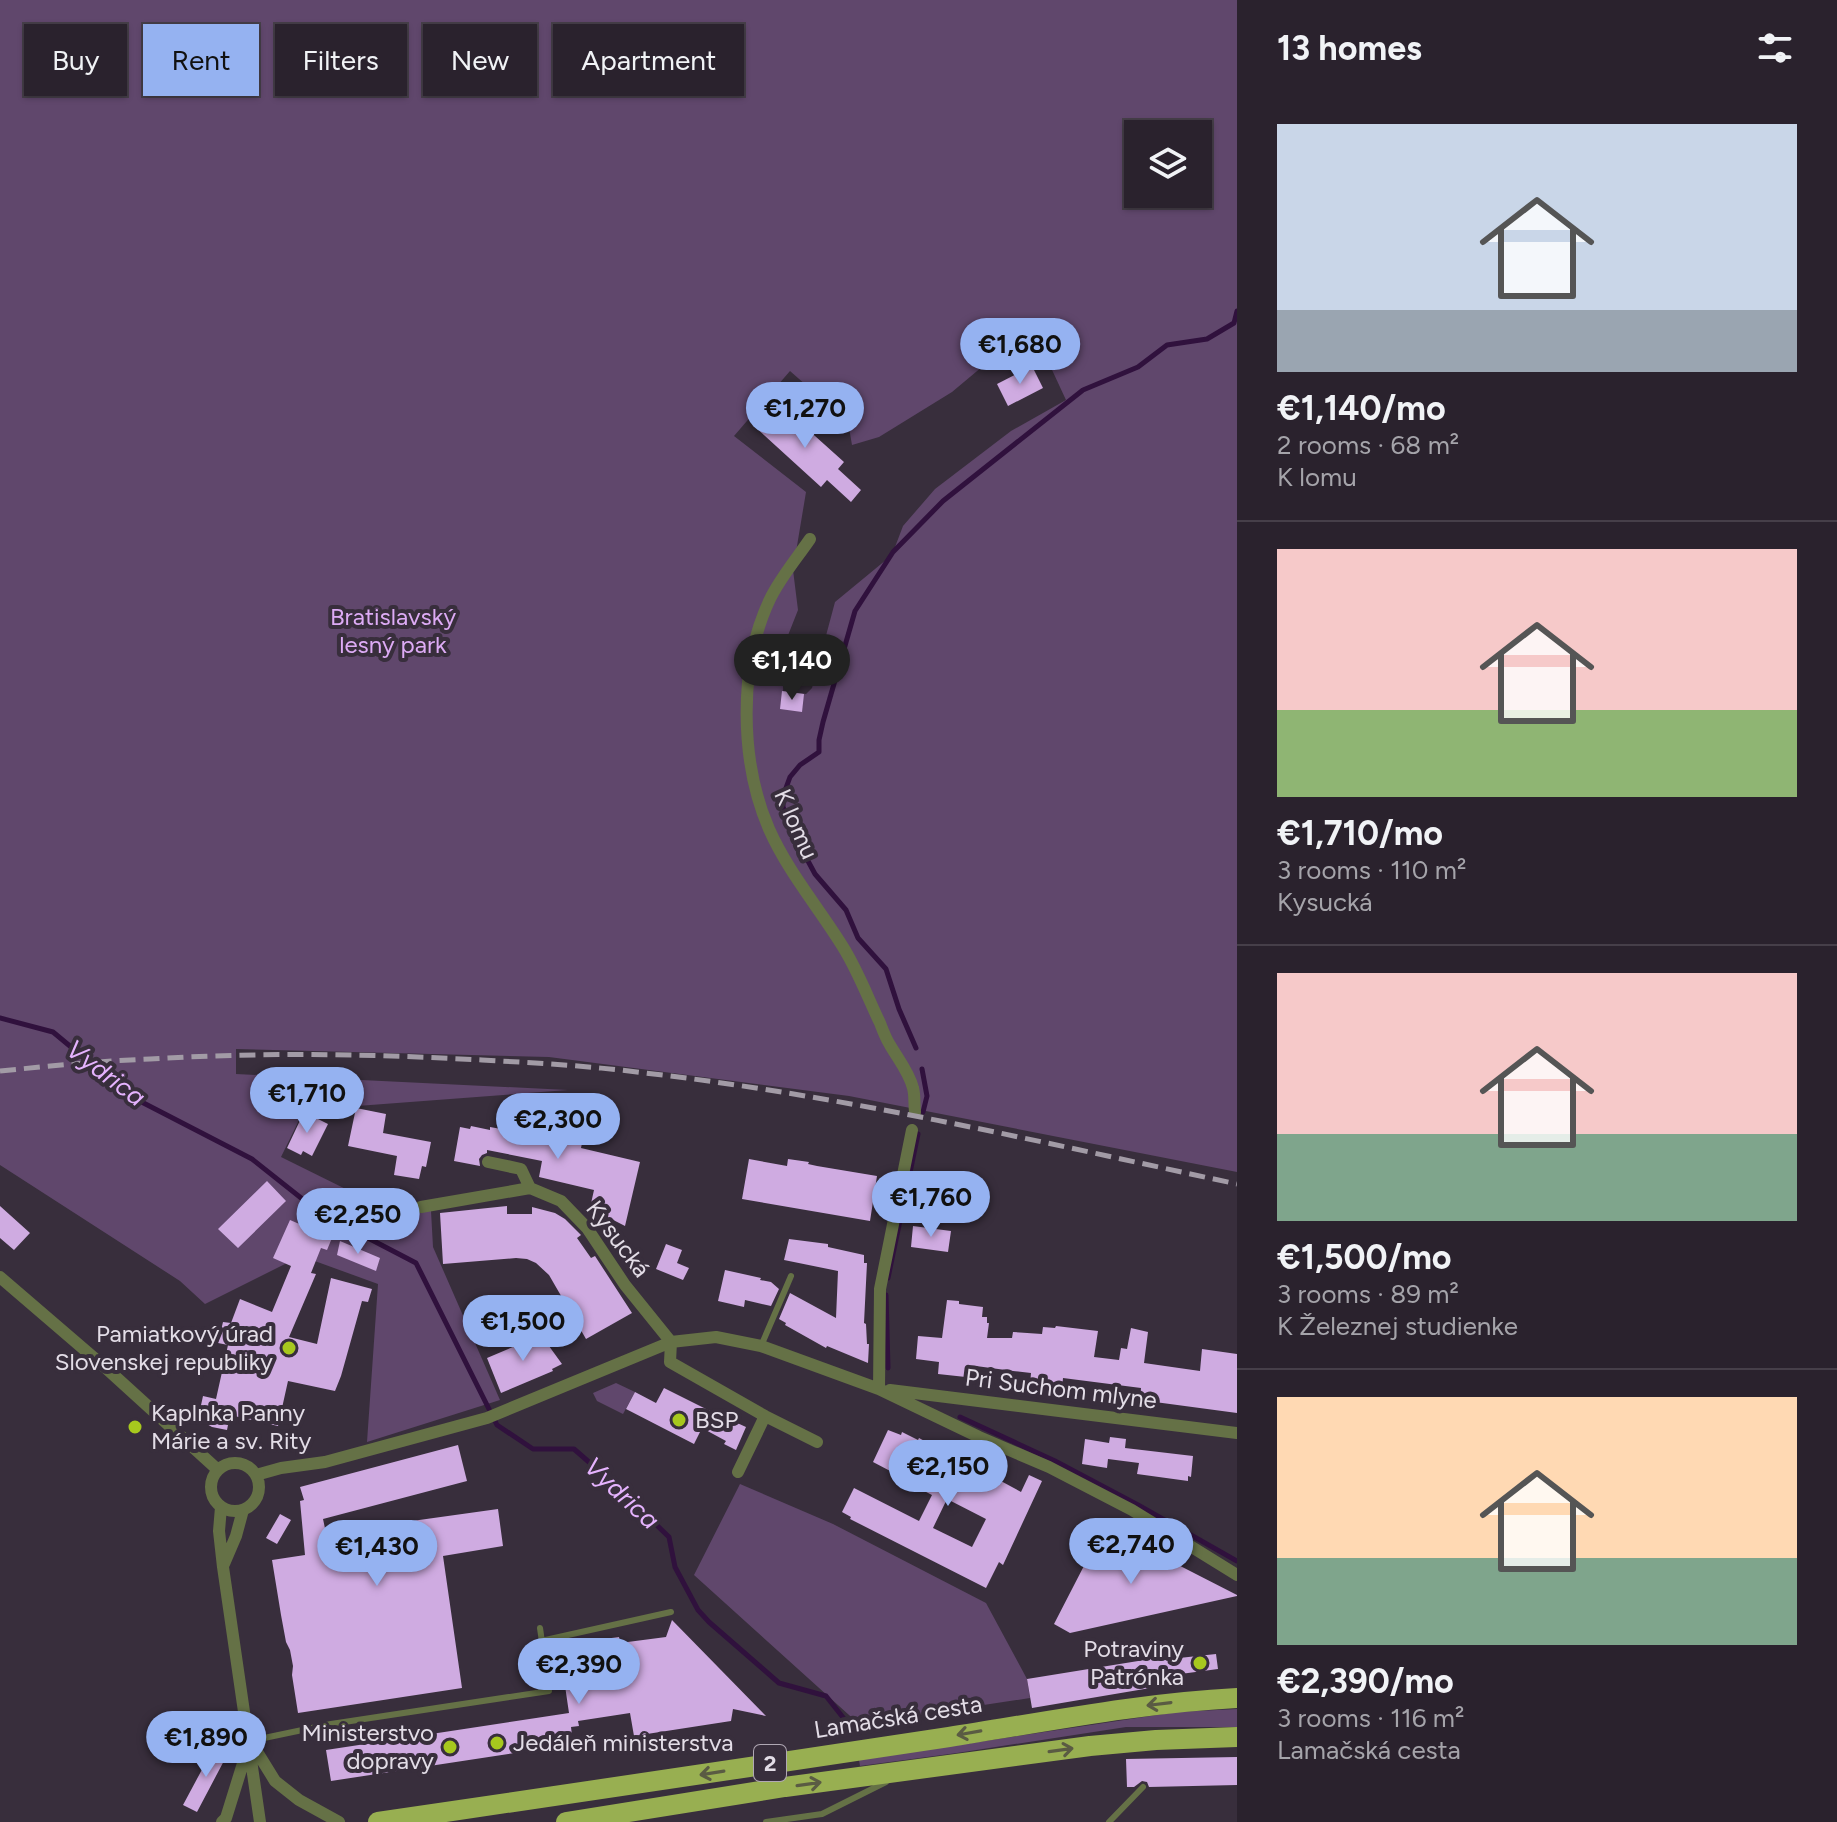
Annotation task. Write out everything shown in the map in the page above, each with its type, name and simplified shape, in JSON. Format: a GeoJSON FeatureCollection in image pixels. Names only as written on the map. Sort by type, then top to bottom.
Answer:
{"type":"FeatureCollection","features":[{"type":"Feature","properties":{"kind":"main road","name":"Lamačská cesta"},"geometry":{"type":"LineString","coordinates":[[378,1822],[1119,1709],[1237,1698]]}},
{"type":"Feature","properties":{"kind":"main road","name":"2"},"geometry":{"type":"LineString","coordinates":[[566,1822],[910,1770],[1141,1741],[1237,1737]]}},
{"type":"Feature","properties":{"kind":"street","name":"K lomu"},"geometry":{"type":"LineString","coordinates":[[810,539],[771,595],[758,626],[747,677],[751,761],[760,804],[770,830],[789,867],[843,947],[863,984],[889,1044],[913,1087],[915,1112]]}},
{"type":"Feature","properties":{"kind":"street"},"geometry":{"type":"LineString","coordinates":[[879,1389],[880,1289],[912,1130]]}},
{"type":"Feature","properties":{"kind":"street","name":"Kysucká"},"geometry":{"type":"LineString","coordinates":[[488,1162],[521,1169],[530,1188],[561,1201],[587,1228],[625,1285],[671,1342],[670,1362],[765,1416]]}},
{"type":"Feature","properties":{"kind":"street"},"geometry":{"type":"LineString","coordinates":[[421,1207],[530,1188]]}},
{"type":"Feature","properties":{"kind":"street"},"geometry":{"type":"LineString","coordinates":[[0,1277],[218,1470]]}},
{"type":"Feature","properties":{"kind":"street"},"geometry":{"type":"LineString","coordinates":[[256,1475],[325,1462],[487,1418],[671,1342],[716,1337],[761,1346],[879,1389],[1061,1473],[1132,1510],[1237,1575]]}},
{"type":"Feature","properties":{"kind":"street","name":"Pri Suchom mlyne"},"geometry":{"type":"LineString","coordinates":[[879,1389],[1237,1433]]}},
{"type":"Feature","properties":{"kind":"street"},"geometry":{"type":"LineString","coordinates":[[738,1472],[765,1416],[817,1442]]}},
{"type":"Feature","properties":{"kind":"street"},"geometry":{"type":"LineString","coordinates":[[230,1463],[244,1465],[256,1475],[258,1495],[243,1510],[232,1511],[221,1507],[214,1499],[211,1481],[218,1470],[230,1463]]}},
{"type":"Feature","properties":{"kind":"street"},"geometry":{"type":"LineString","coordinates":[[221,1507],[219,1531],[223,1567],[260,1822]]}},
{"type":"Feature","properties":{"kind":"street"},"geometry":{"type":"LineString","coordinates":[[223,1567],[243,1510]]}},
{"type":"Feature","properties":{"kind":"street"},"geometry":{"type":"LineString","coordinates":[[222,1822],[226,1818],[250,1741]]}},
{"type":"Feature","properties":{"kind":"street"},"geometry":{"type":"LineString","coordinates":[[250,1741],[275,1781],[299,1800],[339,1822]]}},
{"type":"Feature","properties":{"kind":"lane"},"geometry":{"type":"LineString","coordinates":[[761,1346],[791,1276]]}},
{"type":"Feature","properties":{"kind":"lane"},"geometry":{"type":"LineString","coordinates":[[541,1641],[671,1612]]}},
{"type":"Feature","properties":{"kind":"lane"},"geometry":{"type":"LineString","coordinates":[[250,1741],[331,1724],[549,1691],[540,1628]]}},
{"type":"Feature","properties":{"kind":"lane"},"geometry":{"type":"LineString","coordinates":[[766,1822],[822,1814],[910,1770]]}},
{"type":"Feature","properties":{"kind":"lane"},"geometry":{"type":"LineString","coordinates":[[1109,1822],[1143,1787]]}},
{"type":"Feature","properties":{"kind":"green space","name":"Bratislavský lesný park"},"geometry":{"type":"Polygon","coordinates":[[[0,0],[1237,0],[1237,1172],[849,1096],[549,1057],[236,1049],[236,1074],[568,1090],[304,1110],[281,1157],[376,1204],[431,1211],[433,1247],[500,1400],[367,1442],[378,1284],[301,1256],[205,1304],[180,1281],[0,1165],[0,0]],[[1040,344],[1007,346],[952,392],[879,437],[852,445],[848,422],[790,371],[734,436],[806,492],[793,570],[798,610],[785,643],[783,691],[806,694],[812,688],[835,602],[892,555],[903,526],[935,489],[1011,431],[1066,400],[1040,344]]]}},
{"type":"Feature","properties":{"kind":"green space"},"geometry":{"type":"Polygon","coordinates":[[[537,1295],[547,1324],[493,1344],[482,1315],[537,1295]]]}},
{"type":"Feature","properties":{"kind":"green space"},"geometry":{"type":"Polygon","coordinates":[[[616,1383],[635,1392],[623,1414],[597,1401],[593,1393],[616,1383]]]}},
{"type":"Feature","properties":{"kind":"green space"},"geometry":{"type":"Polygon","coordinates":[[[740,1484],[833,1524],[986,1603],[1027,1679],[1030,1698],[859,1724],[694,1575],[740,1484]]]}},
{"type":"Feature","properties":{"kind":"green space"},"geometry":{"type":"Polygon","coordinates":[[[1237,1709],[1237,1727],[1126,1727],[860,1766],[859,1760],[1177,1712],[1237,1709]]]}},
{"type":"Feature","properties":{"kind":"building"},"geometry":{"type":"Polygon","coordinates":[[[1032,366],[1043,388],[1008,406],[997,384],[1032,366]]]}},
{"type":"Feature","properties":{"kind":"building"},"geometry":{"type":"Polygon","coordinates":[[[776,401],[844,462],[838,469],[861,490],[851,502],[827,480],[821,487],[754,426],[776,401]]]}},
{"type":"Feature","properties":{"kind":"building"},"geometry":{"type":"Polygon","coordinates":[[[782,691],[804,694],[802,712],[780,709],[782,691]]]}},
{"type":"Feature","properties":{"kind":"building"},"geometry":{"type":"Polygon","coordinates":[[[356,1108],[386,1114],[383,1133],[431,1142],[426,1167],[422,1166],[419,1179],[394,1175],[397,1156],[348,1146],[356,1108]]]}},
{"type":"Feature","properties":{"kind":"building"},"geometry":{"type":"Polygon","coordinates":[[[304,1112],[328,1124],[312,1156],[303,1151],[301,1155],[287,1148],[304,1112]]]}},
{"type":"Feature","properties":{"kind":"building"},"geometry":{"type":"Polygon","coordinates":[[[503,1118],[553,1128],[554,1122],[585,1129],[581,1148],[640,1162],[625,1226],[590,1208],[594,1190],[539,1177],[542,1161],[487,1150],[479,1159],[480,1166],[454,1161],[460,1127],[501,1129],[503,1118]]]}},
{"type":"Feature","properties":{"kind":"building"},"geometry":{"type":"Polygon","coordinates":[[[749,1159],[787,1166],[788,1159],[877,1176],[870,1221],[742,1199],[749,1159]]]}},
{"type":"Feature","properties":{"kind":"building"},"geometry":{"type":"Polygon","coordinates":[[[267,1181],[286,1201],[238,1248],[218,1229],[267,1181]]]}},
{"type":"Feature","properties":{"kind":"building"},"geometry":{"type":"Polygon","coordinates":[[[0,1206],[30,1233],[14,1250],[0,1238],[0,1206]]]}},
{"type":"Feature","properties":{"kind":"building"},"geometry":{"type":"Polygon","coordinates":[[[507,1206],[507,1214],[532,1214],[532,1207],[565,1219],[581,1235],[577,1238],[591,1258],[595,1256],[632,1313],[586,1339],[549,1275],[536,1263],[516,1258],[443,1264],[440,1213],[507,1206]]]}},
{"type":"Feature","properties":{"kind":"building","name":"Pamiatkový úrad Slovenskej republiky"},"geometry":{"type":"Polygon","coordinates":[[[290,1220],[332,1238],[327,1250],[321,1248],[311,1273],[316,1274],[289,1337],[317,1344],[331,1278],[372,1289],[368,1302],[362,1301],[341,1376],[335,1391],[288,1381],[278,1426],[230,1415],[227,1430],[212,1427],[198,1419],[203,1396],[216,1399],[228,1345],[218,1343],[223,1322],[231,1323],[240,1299],[272,1312],[291,1266],[273,1258],[290,1220]]]}},
{"type":"Feature","properties":{"kind":"building"},"geometry":{"type":"Polygon","coordinates":[[[913,1226],[951,1231],[948,1252],[911,1247],[913,1226]]]}},
{"type":"Feature","properties":{"kind":"building"},"geometry":{"type":"Polygon","coordinates":[[[789,1239],[828,1244],[828,1247],[864,1255],[864,1263],[867,1263],[864,1323],[869,1344],[868,1363],[826,1348],[779,1319],[790,1293],[836,1318],[838,1271],[784,1260],[789,1239]]]}},
{"type":"Feature","properties":{"kind":"building"},"geometry":{"type":"Polygon","coordinates":[[[340,1241],[380,1258],[376,1271],[337,1255],[340,1241]]]}},
{"type":"Feature","properties":{"kind":"building"},"geometry":{"type":"Polygon","coordinates":[[[666,1244],[682,1250],[677,1263],[689,1268],[683,1280],[656,1269],[666,1244]]]}},
{"type":"Feature","properties":{"kind":"building"},"geometry":{"type":"Polygon","coordinates":[[[725,1270],[771,1282],[779,1289],[771,1306],[745,1300],[744,1307],[718,1301],[725,1270]]]}},
{"type":"Feature","properties":{"kind":"building"},"geometry":{"type":"Polygon","coordinates":[[[947,1300],[983,1307],[982,1317],[987,1317],[989,1323],[987,1338],[1012,1338],[1013,1332],[1042,1334],[1043,1327],[1056,1326],[1098,1331],[1094,1357],[1119,1360],[1121,1348],[1127,1349],[1131,1328],[1148,1332],[1144,1363],[1200,1371],[1202,1349],[1237,1354],[1237,1413],[1140,1400],[1141,1388],[1063,1378],[1062,1390],[1030,1385],[1031,1373],[976,1366],[975,1378],[938,1374],[939,1362],[916,1359],[918,1336],[942,1338],[947,1300]]]}},
{"type":"Feature","properties":{"kind":"building"},"geometry":{"type":"Polygon","coordinates":[[[541,1335],[562,1364],[553,1371],[501,1393],[487,1358],[541,1335]]]}},
{"type":"Feature","properties":{"kind":"building","name":"BSP"},"geometry":{"type":"Polygon","coordinates":[[[664,1388],[746,1427],[736,1450],[702,1428],[694,1444],[626,1409],[635,1392],[656,1403],[664,1388]]]}},
{"type":"Feature","properties":{"kind":"building"},"geometry":{"type":"Polygon","coordinates":[[[888,1430],[919,1438],[952,1456],[957,1447],[970,1453],[967,1459],[990,1470],[988,1473],[1021,1492],[1029,1475],[1042,1481],[1003,1565],[999,1562],[986,1588],[850,1519],[842,1512],[854,1488],[919,1521],[932,1495],[873,1462],[888,1430]],[[947,1499],[933,1528],[972,1547],[986,1519],[947,1499]]]}},
{"type":"Feature","properties":{"kind":"building"},"geometry":{"type":"Polygon","coordinates":[[[1110,1437],[1126,1439],[1125,1448],[1193,1456],[1191,1477],[1188,1476],[1188,1481],[1137,1474],[1139,1463],[1108,1459],[1107,1468],[1082,1464],[1085,1439],[1109,1443],[1110,1437]]]}},
{"type":"Feature","properties":{"kind":"building"},"geometry":{"type":"Polygon","coordinates":[[[458,1445],[467,1481],[323,1519],[326,1533],[498,1509],[503,1546],[443,1556],[462,1688],[298,1713],[293,1666],[272,1560],[305,1555],[300,1501],[304,1500],[300,1487],[458,1445]]]}},
{"type":"Feature","properties":{"kind":"building"},"geometry":{"type":"Polygon","coordinates":[[[280,1514],[291,1520],[277,1544],[266,1538],[280,1514]]]}},
{"type":"Feature","properties":{"kind":"building"},"geometry":{"type":"Polygon","coordinates":[[[1104,1527],[1237,1596],[1070,1633],[1054,1624],[1104,1527]]]}},
{"type":"Feature","properties":{"kind":"building"},"geometry":{"type":"Polygon","coordinates":[[[672,1620],[766,1716],[733,1709],[731,1721],[634,1736],[630,1713],[578,1721],[579,1726],[571,1727],[573,1744],[331,1781],[326,1750],[569,1713],[559,1645],[619,1637],[620,1643],[666,1637],[672,1620]]]}},
{"type":"Feature","properties":{"kind":"building"},"geometry":{"type":"Polygon","coordinates":[[[1216,1654],[1218,1669],[1173,1675],[1174,1684],[1032,1708],[1027,1679],[1169,1656],[1170,1659],[1216,1654]]]}},
{"type":"Feature","properties":{"kind":"building"},"geometry":{"type":"Polygon","coordinates":[[[225,1747],[226,1757],[197,1812],[183,1805],[213,1749],[225,1747]]]}},
{"type":"Feature","properties":{"kind":"building"},"geometry":{"type":"Polygon","coordinates":[[[1237,1757],[1237,1785],[1149,1787],[1147,1782],[1142,1781],[1134,1787],[1127,1787],[1126,1759],[1237,1757]]]}},
{"type":"Feature","properties":{"kind":"waterway"},"geometry":{"type":"LineString","coordinates":[[916,1048],[886,969],[858,938],[846,910],[815,874],[783,807],[783,796],[790,777],[800,765],[819,752],[823,722],[855,611],[893,552],[943,501],[1083,390],[1138,367],[1167,345],[1207,339],[1234,323],[1237,311]]}},
{"type":"Feature","properties":{"kind":"waterway","name":"Vydrica"},"geometry":{"type":"LineString","coordinates":[[0,1018],[53,1032],[130,1096],[252,1159],[320,1213],[416,1263],[497,1425],[533,1449],[574,1449],[669,1537],[675,1567],[698,1610],[709,1622],[779,1683],[826,1696],[849,1725]]}},
{"type":"Feature","properties":{"kind":"waterway"},"geometry":{"type":"LineString","coordinates":[[922,1069],[927,1096],[923,1112]]}},
{"type":"Feature","properties":{"kind":"waterway"},"geometry":{"type":"LineString","coordinates":[[888,1278],[918,1134]]}},
{"type":"Feature","properties":{"kind":"waterway"},"geometry":{"type":"LineString","coordinates":[[886,1295],[888,1368]]}},
{"type":"Feature","properties":{"kind":"waterway"},"geometry":{"type":"LineString","coordinates":[[960,1417],[1055,1461],[1237,1561]]}},
{"type":"Feature","properties":{"kind":"railway"},"geometry":{"type":"LineString","coordinates":[[0,1071],[131,1060],[275,1055],[441,1058],[604,1068],[869,1107],[1237,1184]]}},
{"type":"Feature","properties":{"kind":"place","name":"Pamiatkový úrad Slovenskej republiky"},"geometry":{"type":"Point","coordinates":[289,1348]}},
{"type":"Feature","properties":{"kind":"place","name":"BSP"},"geometry":{"type":"Point","coordinates":[679,1420]}},
{"type":"Feature","properties":{"kind":"place","name":"Kaplnka Panny Márie a sv. Rity"},"geometry":{"type":"Point","coordinates":[135,1427]}},
{"type":"Feature","properties":{"kind":"place","name":"Potraviny Patrónka"},"geometry":{"type":"Point","coordinates":[1200,1663]}},
{"type":"Feature","properties":{"kind":"place","name":"Jedáleň ministerstva"},"geometry":{"type":"Point","coordinates":[497,1743]}},
{"type":"Feature","properties":{"kind":"place","name":"Ministerstvo dopravy"},"geometry":{"type":"Point","coordinates":[450,1747]}}]}
